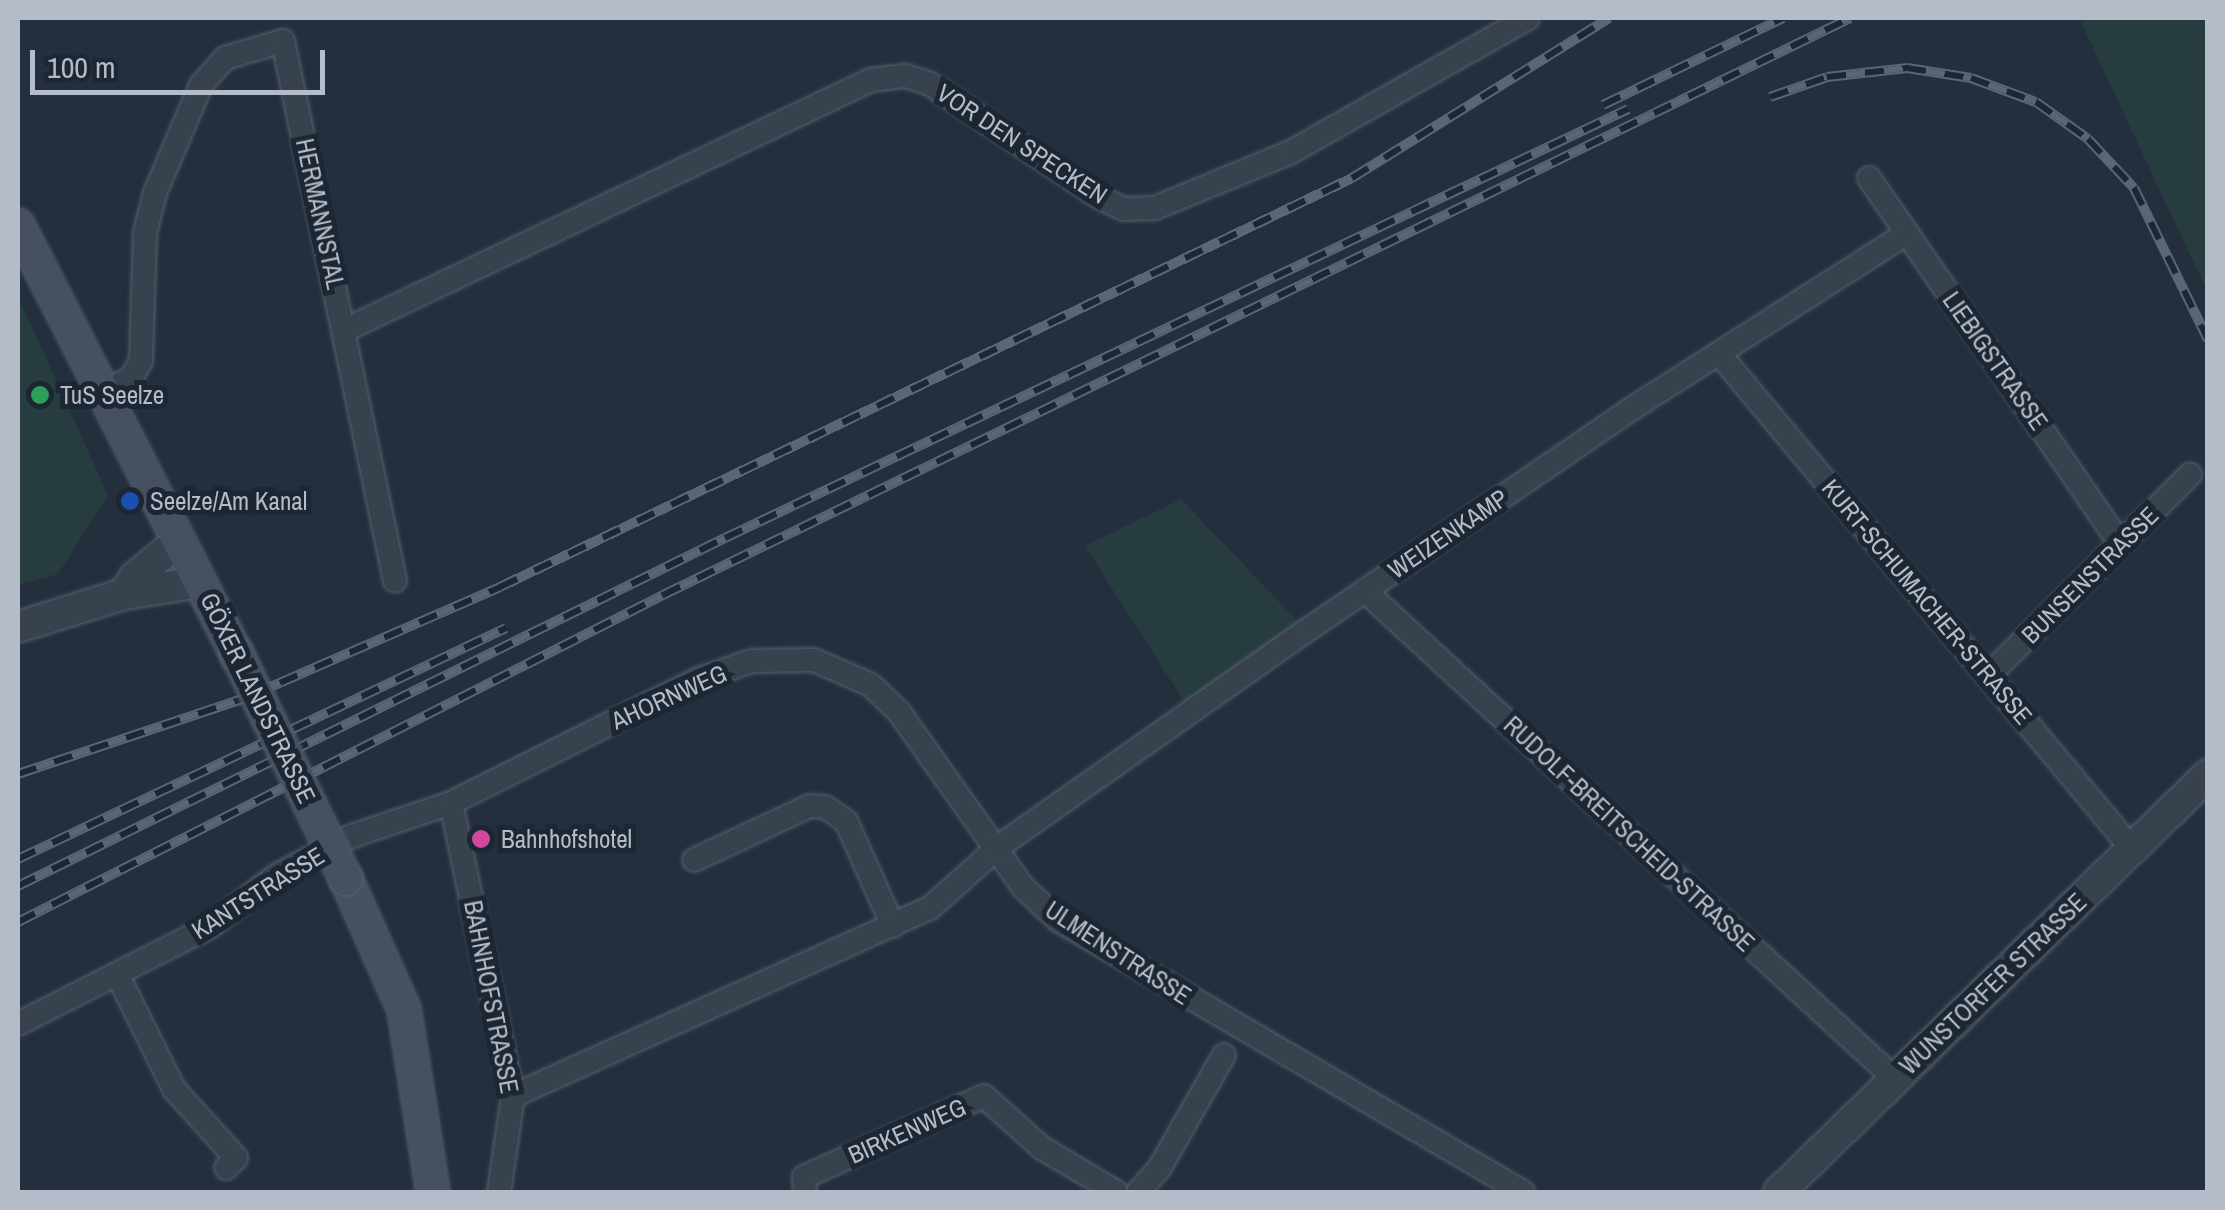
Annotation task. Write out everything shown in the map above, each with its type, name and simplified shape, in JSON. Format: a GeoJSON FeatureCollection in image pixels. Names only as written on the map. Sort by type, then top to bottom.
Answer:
{"type":"FeatureCollection","features":[{"type":"Feature","properties":{"kind":"main road","name":"GÖXER LANDSTRASSE"},"geometry":{"type":"LineString","coordinates":[[18,225],[100,395],[237,654],[346,879],[404,1010],[433,1192]]}},
{"type":"Feature","properties":{"kind":"street","name":"HERMANNSTAL"},"geometry":{"type":"LineString","coordinates":[[278,18],[395,581]]}},
{"type":"Feature","properties":{"kind":"street","name":"VOR DEN SPECKEN"},"geometry":{"type":"LineString","coordinates":[[345,330],[871,80],[906,76],[930,84],[1100,197],[1124,208],[1155,208],[1291,152],[1528,18]]}},
{"type":"Feature","properties":{"kind":"street"},"geometry":{"type":"LineString","coordinates":[[100,395],[132,377],[141,361],[145,233],[155,193],[200,85],[224,58],[282,42]]}},
{"type":"Feature","properties":{"kind":"street","name":"LIEBIGSTRASSE"},"geometry":{"type":"LineString","coordinates":[[1869,178],[2121,544]]}},
{"type":"Feature","properties":{"kind":"street","name":"WEIZENKAMP"},"geometry":{"type":"LineString","coordinates":[[997,848],[1365,591],[1907,233]]}},
{"type":"Feature","properties":{"kind":"street","name":"KURT-SCHUMACHER-STRASSE"},"geometry":{"type":"LineString","coordinates":[[1720,355],[2132,850]]}},
{"type":"Feature","properties":{"kind":"street","name":"BUNSENSTRASSE"},"geometry":{"type":"LineString","coordinates":[[1990,675],[2190,474]]}},
{"type":"Feature","properties":{"kind":"street"},"geometry":{"type":"LineString","coordinates":[[124,594],[135,576],[180,540]]}},
{"type":"Feature","properties":{"kind":"street"},"geometry":{"type":"LineString","coordinates":[[18,627],[124,594],[201,582]]}},
{"type":"Feature","properties":{"kind":"street","name":"RUDOLF-BREITSCHEID-STRASSE"},"geometry":{"type":"LineString","coordinates":[[1365,591],[1894,1078]]}},
{"type":"Feature","properties":{"kind":"street","name":"AHORNWEG"},"geometry":{"type":"LineString","coordinates":[[451,802],[699,679],[782,657],[814,660],[871,685],[899,712],[997,848]]}},
{"type":"Feature","properties":{"kind":"street","name":"WUNSTORFER STRASSE"},"geometry":{"type":"LineString","coordinates":[[1779,1192],[2208,776]]}},
{"type":"Feature","properties":{"kind":"street","name":"KANTSTRASSE"},"geometry":{"type":"LineString","coordinates":[[18,1024],[229,915],[277,875],[352,836],[451,802]]}},
{"type":"Feature","properties":{"kind":"street","name":"BAHNHOFSTRASSE"},"geometry":{"type":"LineString","coordinates":[[451,802],[513,1096],[500,1192]]}},
{"type":"Feature","properties":{"kind":"street"},"geometry":{"type":"LineString","coordinates":[[694,860],[810,806],[824,807],[846,821],[893,926]]}},
{"type":"Feature","properties":{"kind":"street"},"geometry":{"type":"LineString","coordinates":[[513,1096],[930,908],[997,848]]}},
{"type":"Feature","properties":{"kind":"street","name":"ULMENSTRASSE"},"geometry":{"type":"LineString","coordinates":[[997,848],[1023,887],[1058,920],[1523,1192]]}},
{"type":"Feature","properties":{"kind":"street"},"geometry":{"type":"LineString","coordinates":[[117,974],[174,1088],[236,1158],[226,1168]]}},
{"type":"Feature","properties":{"kind":"street"},"geometry":{"type":"LineString","coordinates":[[1138,1192],[1159,1169],[1224,1055]]}},
{"type":"Feature","properties":{"kind":"street","name":"BIRKENWEG"},"geometry":{"type":"LineString","coordinates":[[804,1192],[804,1177],[984,1096],[1042,1148],[1116,1192]]}},
{"type":"Feature","properties":{"kind":"green space"},"geometry":{"type":"Polygon","coordinates":[[[2079,18],[2207,18],[2207,291],[2079,18]]]}},
{"type":"Feature","properties":{"kind":"green space","name":"TuS Seelze"},"geometry":{"type":"Polygon","coordinates":[[[18,296],[108,495],[58,574],[18,585],[18,296]]]}},
{"type":"Feature","properties":{"kind":"green space"},"geometry":{"type":"Polygon","coordinates":[[[1181,499],[1307,631],[1187,706],[1085,546],[1181,499]]]}},
{"type":"Feature","properties":{"kind":"railway"},"geometry":{"type":"LineString","coordinates":[[18,774],[245,698],[500,587],[1352,178],[1609,18]]}},
{"type":"Feature","properties":{"kind":"railway"},"geometry":{"type":"LineString","coordinates":[[1603,105],[1783,18]]}},
{"type":"Feature","properties":{"kind":"railway"},"geometry":{"type":"LineString","coordinates":[[18,922],[663,595],[1850,18]]}},
{"type":"Feature","properties":{"kind":"railway"},"geometry":{"type":"LineString","coordinates":[[1770,97],[1827,77],[1907,68],[1971,78],[2036,102],[2088,139],[2134,188],[2208,340]]}},
{"type":"Feature","properties":{"kind":"railway"},"geometry":{"type":"LineString","coordinates":[[18,886],[725,538],[1628,109]]}},
{"type":"Feature","properties":{"kind":"railway"},"geometry":{"type":"LineString","coordinates":[[18,859],[506,628]]}},
{"type":"Feature","properties":{"kind":"place","name":"TuS Seelze"},"geometry":{"type":"Point","coordinates":[40,395]}},
{"type":"Feature","properties":{"kind":"place","name":"Seelze/Am Kanal"},"geometry":{"type":"Point","coordinates":[130,501]}},
{"type":"Feature","properties":{"kind":"place","name":"Bahnhofshotel"},"geometry":{"type":"Point","coordinates":[481,839]}}]}
